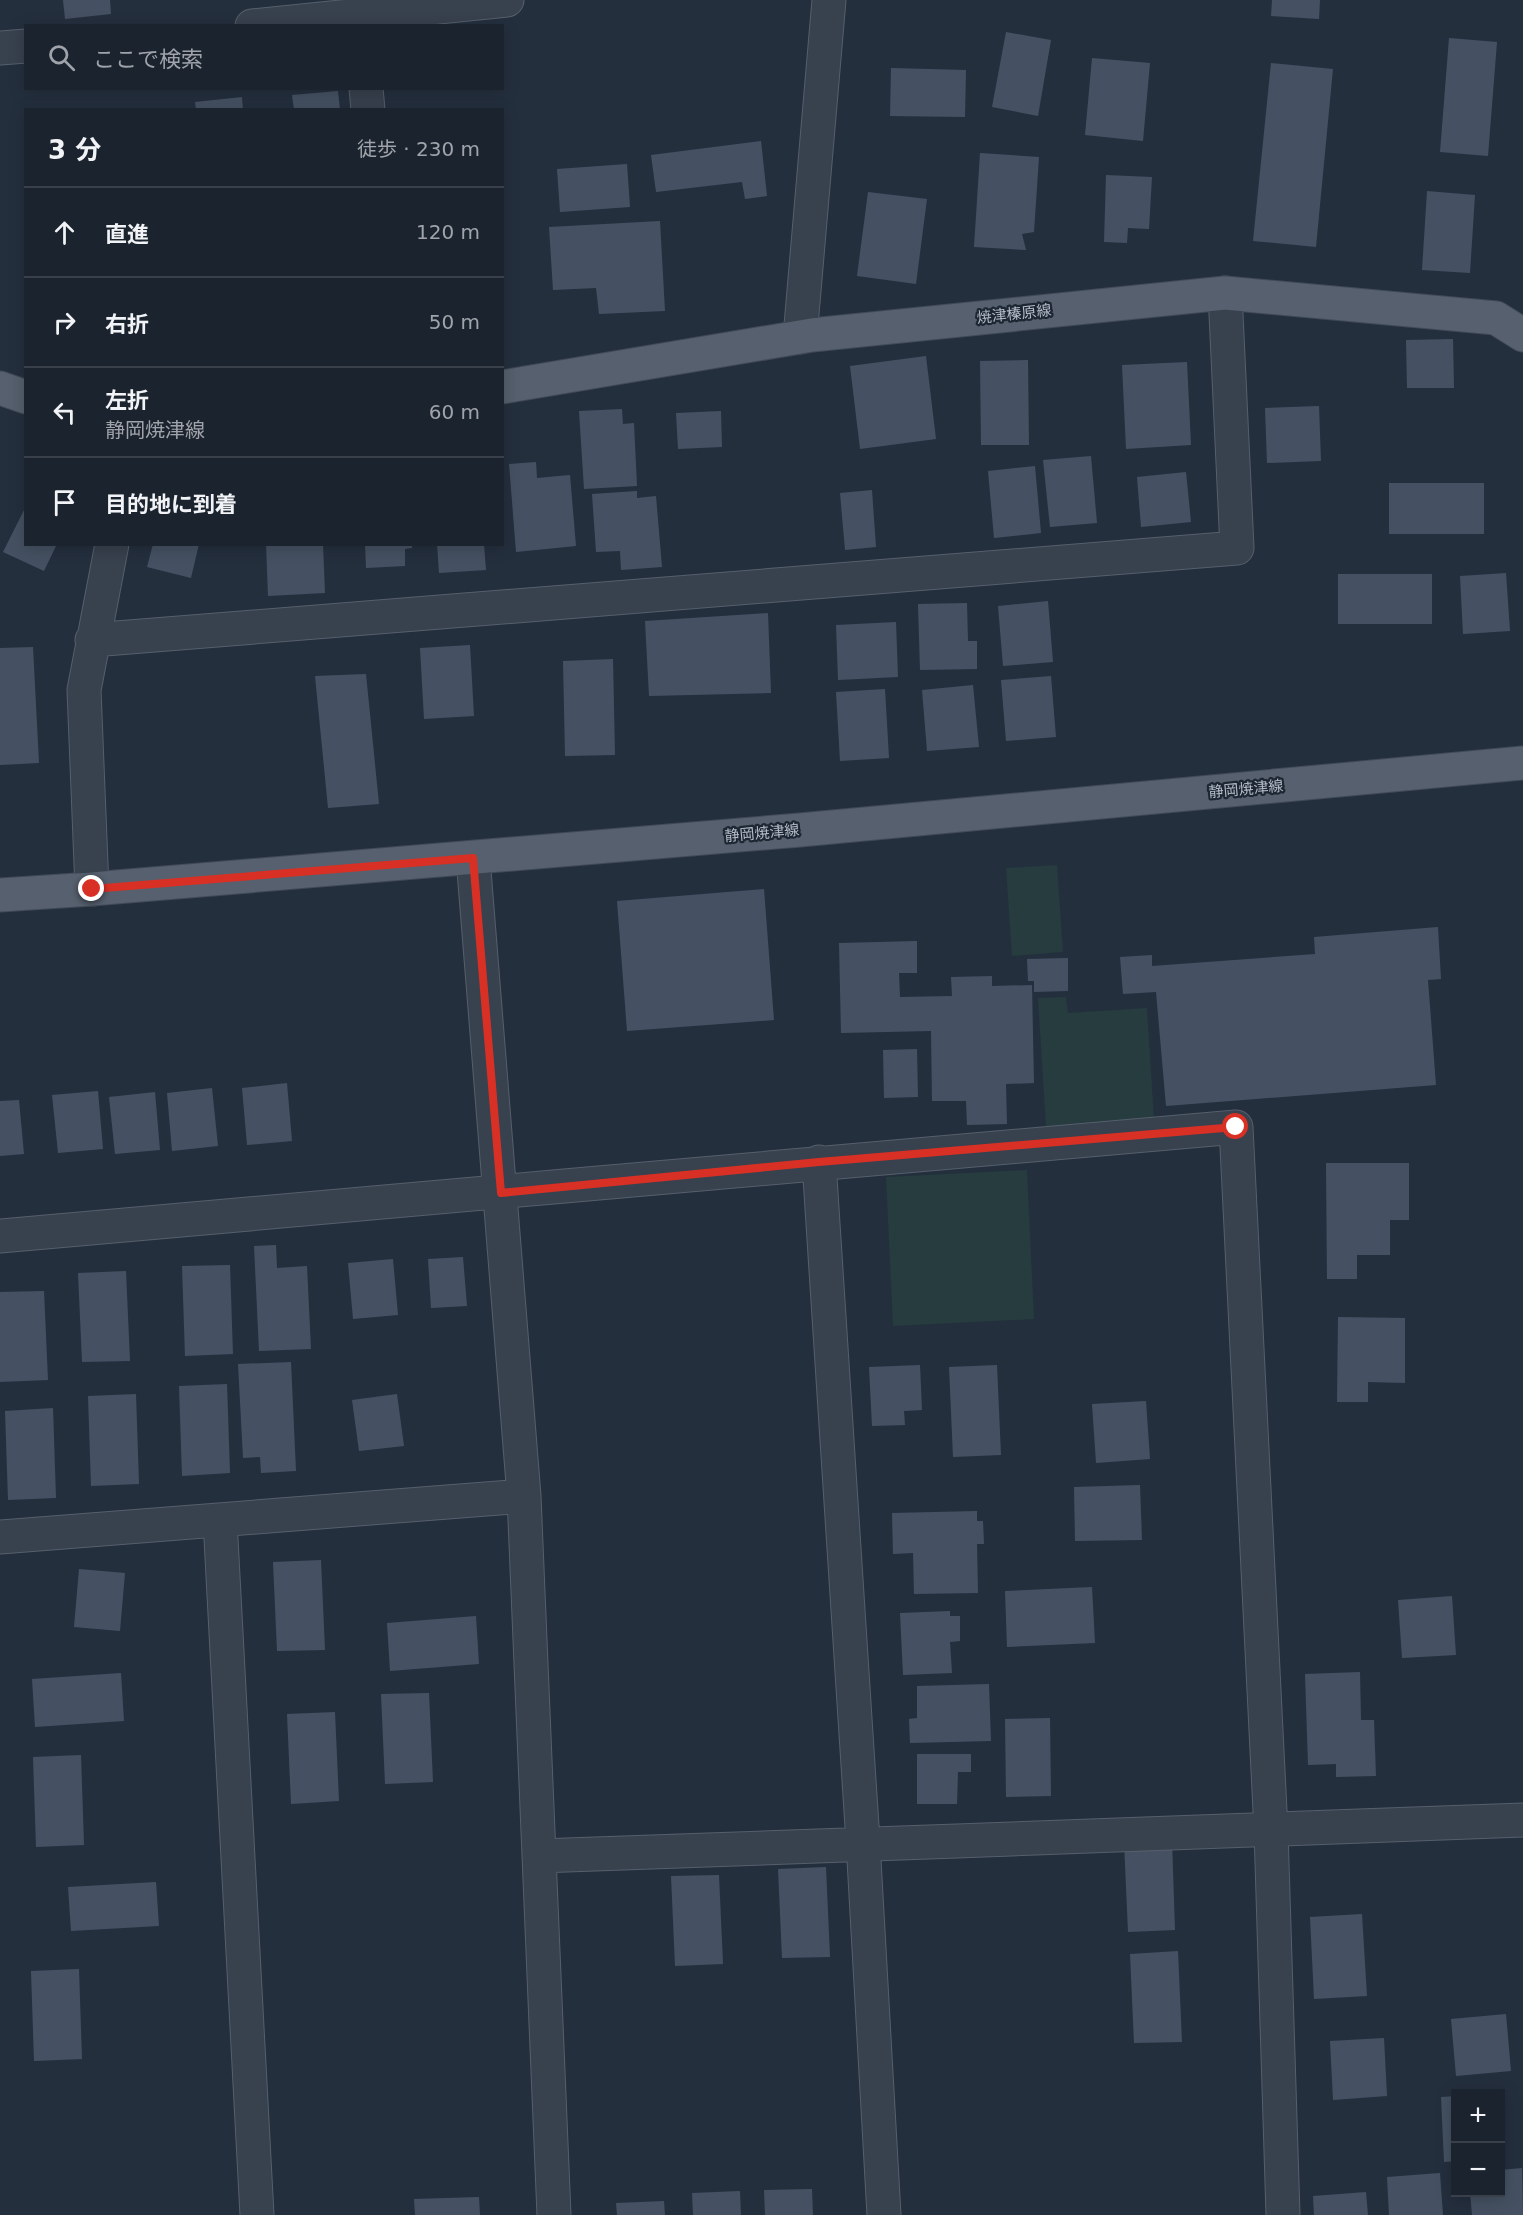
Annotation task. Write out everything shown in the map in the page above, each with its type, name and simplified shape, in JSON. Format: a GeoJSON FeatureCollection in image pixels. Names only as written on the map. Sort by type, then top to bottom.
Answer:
{"type":"FeatureCollection","features":[{"type":"Feature","properties":{"kind":"main road","name":"焼津榛原線"},"geometry":{"type":"LineString","coordinates":[[504,387],[800,337],[1225,293],[1496,318],[1523,335]]}},
{"type":"Feature","properties":{"kind":"main road"},"geometry":{"type":"LineString","coordinates":[[0,388],[24,396]]}},
{"type":"Feature","properties":{"kind":"main road","name":"静岡焼津線"},"geometry":{"type":"LineString","coordinates":[[0,895],[823,828],[1523,764]]}},
{"type":"Feature","properties":{"kind":"street"},"geometry":{"type":"LineString","coordinates":[[270,24],[507,0]]}},
{"type":"Feature","properties":{"kind":"street"},"geometry":{"type":"LineString","coordinates":[[800,337],[829,0]]}},
{"type":"Feature","properties":{"kind":"street"},"geometry":{"type":"LineString","coordinates":[[0,48],[24,46]]}},
{"type":"Feature","properties":{"kind":"street"},"geometry":{"type":"LineString","coordinates":[[366,90],[368,108]]}},
{"type":"Feature","properties":{"kind":"street"},"geometry":{"type":"LineString","coordinates":[[92,640],[1237,548],[1225,293]]}},
{"type":"Feature","properties":{"kind":"street"},"geometry":{"type":"LineString","coordinates":[[92,889],[84,690],[112,546]]}},
{"type":"Feature","properties":{"kind":"street"},"geometry":{"type":"LineString","coordinates":[[473,858],[524,1496],[554,2215]]}},
{"type":"Feature","properties":{"kind":"street"},"geometry":{"type":"LineString","coordinates":[[0,1236],[1236,1127],[1271,1831],[1283,2215]]}},
{"type":"Feature","properties":{"kind":"street"},"geometry":{"type":"LineString","coordinates":[[819,1162],[863,1842],[884,2215]]}},
{"type":"Feature","properties":{"kind":"street"},"geometry":{"type":"LineString","coordinates":[[0,1537],[524,1496]]}},
{"type":"Feature","properties":{"kind":"street"},"geometry":{"type":"LineString","coordinates":[[220,1520],[256,2215]]}},
{"type":"Feature","properties":{"kind":"street"},"geometry":{"type":"LineString","coordinates":[[539,1856],[863,1842],[1271,1831],[1523,1820]]}},
{"type":"Feature","properties":{"kind":"green space"},"geometry":{"type":"Polygon","coordinates":[[[1057,865],[1063,952],[1012,956],[1006,868],[1057,865]]]}},
{"type":"Feature","properties":{"kind":"green space"},"geometry":{"type":"Polygon","coordinates":[[[1066,997],[1068,1013],[1147,1008],[1154,1120],[1046,1127],[1038,998],[1066,997]]]}},
{"type":"Feature","properties":{"kind":"green space"},"geometry":{"type":"Polygon","coordinates":[[[1027,1170],[1034,1319],[893,1326],[886,1177],[1027,1170]]]}},
{"type":"Feature","properties":{"kind":"building"},"geometry":{"type":"Polygon","coordinates":[[[63,0],[110,0],[111,14],[65,19],[63,0]]]}},
{"type":"Feature","properties":{"kind":"building"},"geometry":{"type":"Polygon","coordinates":[[[1272,0],[1320,0],[1319,19],[1271,16],[1272,0]]]}},
{"type":"Feature","properties":{"kind":"building"},"geometry":{"type":"Polygon","coordinates":[[[1006,32],[1051,40],[1038,116],[992,107],[1006,32]]]}},
{"type":"Feature","properties":{"kind":"building"},"geometry":{"type":"Polygon","coordinates":[[[1449,38],[1497,42],[1488,156],[1440,152],[1449,38]]]}},
{"type":"Feature","properties":{"kind":"building"},"geometry":{"type":"Polygon","coordinates":[[[1092,58],[1150,63],[1143,141],[1085,135],[1092,58]]]}},
{"type":"Feature","properties":{"kind":"building"},"geometry":{"type":"Polygon","coordinates":[[[1271,63],[1333,69],[1316,247],[1253,241],[1271,63]]]}},
{"type":"Feature","properties":{"kind":"building"},"geometry":{"type":"Polygon","coordinates":[[[891,68],[966,70],[965,117],[890,116],[891,68]]]}},
{"type":"Feature","properties":{"kind":"building"},"geometry":{"type":"Polygon","coordinates":[[[338,91],[340,108],[294,108],[292,95],[338,91]]]}},
{"type":"Feature","properties":{"kind":"building"},"geometry":{"type":"Polygon","coordinates":[[[242,97],[243,108],[196,108],[195,102],[242,97]]]}},
{"type":"Feature","properties":{"kind":"building"},"geometry":{"type":"Polygon","coordinates":[[[761,141],[767,196],[745,199],[742,182],[656,192],[651,155],[761,141]]]}},
{"type":"Feature","properties":{"kind":"building"},"geometry":{"type":"Polygon","coordinates":[[[980,153],[1039,157],[1034,232],[1022,234],[1026,250],[974,247],[980,153]]]}},
{"type":"Feature","properties":{"kind":"building"},"geometry":{"type":"Polygon","coordinates":[[[627,164],[630,207],[560,212],[557,169],[627,164]]]}},
{"type":"Feature","properties":{"kind":"building"},"geometry":{"type":"Polygon","coordinates":[[[1106,175],[1152,177],[1149,229],[1128,228],[1127,243],[1104,242],[1106,175]]]}},
{"type":"Feature","properties":{"kind":"building"},"geometry":{"type":"Polygon","coordinates":[[[1427,191],[1475,195],[1470,273],[1422,270],[1427,191]]]}},
{"type":"Feature","properties":{"kind":"building"},"geometry":{"type":"Polygon","coordinates":[[[868,192],[927,199],[916,284],[857,276],[868,192]]]}},
{"type":"Feature","properties":{"kind":"building"},"geometry":{"type":"Polygon","coordinates":[[[660,221],[665,311],[599,314],[596,288],[553,290],[549,227],[660,221]]]}},
{"type":"Feature","properties":{"kind":"building"},"geometry":{"type":"Polygon","coordinates":[[[1453,339],[1454,388],[1407,388],[1406,340],[1453,339]]]}},
{"type":"Feature","properties":{"kind":"building"},"geometry":{"type":"Polygon","coordinates":[[[926,356],[936,439],[860,449],[850,366],[926,356]]]}},
{"type":"Feature","properties":{"kind":"building"},"geometry":{"type":"Polygon","coordinates":[[[1028,360],[1029,445],[981,445],[980,361],[1028,360]]]}},
{"type":"Feature","properties":{"kind":"building"},"geometry":{"type":"Polygon","coordinates":[[[1187,362],[1191,445],[1126,449],[1122,365],[1187,362]]]}},
{"type":"Feature","properties":{"kind":"building"},"geometry":{"type":"Polygon","coordinates":[[[1319,406],[1321,461],[1267,463],[1265,408],[1319,406]]]}},
{"type":"Feature","properties":{"kind":"building"},"geometry":{"type":"Polygon","coordinates":[[[622,409],[623,424],[634,423],[637,486],[584,489],[579,411],[622,409]]]}},
{"type":"Feature","properties":{"kind":"building"},"geometry":{"type":"Polygon","coordinates":[[[721,411],[722,447],[678,449],[676,413],[721,411]]]}},
{"type":"Feature","properties":{"kind":"building"},"geometry":{"type":"Polygon","coordinates":[[[1091,456],[1097,523],[1050,527],[1043,460],[1091,456]]]}},
{"type":"Feature","properties":{"kind":"building"},"geometry":{"type":"Polygon","coordinates":[[[536,462],[537,478],[570,475],[576,546],[516,552],[509,464],[536,462]]]}},
{"type":"Feature","properties":{"kind":"building"},"geometry":{"type":"Polygon","coordinates":[[[1035,466],[1041,533],[994,538],[988,471],[1035,466]]]}},
{"type":"Feature","properties":{"kind":"building"},"geometry":{"type":"Polygon","coordinates":[[[1186,472],[1191,522],[1141,527],[1137,477],[1186,472]]]}},
{"type":"Feature","properties":{"kind":"building"},"geometry":{"type":"Polygon","coordinates":[[[1389,483],[1484,483],[1484,534],[1389,534],[1389,483]]]}},
{"type":"Feature","properties":{"kind":"building"},"geometry":{"type":"Polygon","coordinates":[[[872,490],[876,547],[845,550],[840,493],[872,490]]]}},
{"type":"Feature","properties":{"kind":"building"},"geometry":{"type":"Polygon","coordinates":[[[637,491],[637,498],[656,496],[662,567],[621,570],[620,551],[596,552],[592,494],[637,491]]]}},
{"type":"Feature","properties":{"kind":"building"},"geometry":{"type":"Polygon","coordinates":[[[24,510],[24,546],[56,546],[44,571],[3,552],[24,510]]]}},
{"type":"Feature","properties":{"kind":"building"},"geometry":{"type":"Polygon","coordinates":[[[152,546],[199,546],[191,578],[147,567],[152,546]]]}},
{"type":"Feature","properties":{"kind":"building"},"geometry":{"type":"Polygon","coordinates":[[[266,546],[323,546],[325,593],[268,596],[266,546]]]}},
{"type":"Feature","properties":{"kind":"building"},"geometry":{"type":"Polygon","coordinates":[[[365,546],[412,546],[412,548],[405,549],[405,566],[366,568],[365,546]]]}},
{"type":"Feature","properties":{"kind":"building"},"geometry":{"type":"Polygon","coordinates":[[[437,546],[484,546],[486,570],[439,573],[437,546]]]}},
{"type":"Feature","properties":{"kind":"building"},"geometry":{"type":"Polygon","coordinates":[[[1506,573],[1510,631],[1463,634],[1460,576],[1506,573]]]}},
{"type":"Feature","properties":{"kind":"building"},"geometry":{"type":"Polygon","coordinates":[[[1338,574],[1432,574],[1432,624],[1338,624],[1338,574]]]}},
{"type":"Feature","properties":{"kind":"building"},"geometry":{"type":"Polygon","coordinates":[[[1048,601],[1053,662],[1003,666],[998,606],[1048,601]]]}},
{"type":"Feature","properties":{"kind":"building"},"geometry":{"type":"Polygon","coordinates":[[[967,603],[968,641],[977,641],[977,669],[920,670],[918,604],[967,603]]]}},
{"type":"Feature","properties":{"kind":"building"},"geometry":{"type":"Polygon","coordinates":[[[768,613],[771,693],[649,696],[645,621],[768,613]]]}},
{"type":"Feature","properties":{"kind":"building"},"geometry":{"type":"Polygon","coordinates":[[[896,622],[898,677],[838,680],[836,625],[896,622]]]}},
{"type":"Feature","properties":{"kind":"building"},"geometry":{"type":"Polygon","coordinates":[[[470,645],[474,716],[424,719],[420,648],[470,645]]]}},
{"type":"Feature","properties":{"kind":"building"},"geometry":{"type":"Polygon","coordinates":[[[33,647],[39,763],[0,765],[0,648],[33,647]]]}},
{"type":"Feature","properties":{"kind":"building"},"geometry":{"type":"Polygon","coordinates":[[[613,659],[615,755],[565,756],[563,661],[613,659]]]}},
{"type":"Feature","properties":{"kind":"building"},"geometry":{"type":"Polygon","coordinates":[[[366,674],[379,804],[328,808],[315,676],[366,674]]]}},
{"type":"Feature","properties":{"kind":"building"},"geometry":{"type":"Polygon","coordinates":[[[1051,676],[1056,737],[1006,741],[1001,680],[1051,676]]]}},
{"type":"Feature","properties":{"kind":"building"},"geometry":{"type":"Polygon","coordinates":[[[973,685],[979,747],[927,751],[922,690],[973,685]]]}},
{"type":"Feature","properties":{"kind":"building"},"geometry":{"type":"Polygon","coordinates":[[[885,689],[889,758],[840,761],[836,692],[885,689]]]}},
{"type":"Feature","properties":{"kind":"building"},"geometry":{"type":"Polygon","coordinates":[[[764,889],[774,1020],[627,1031],[617,901],[764,889]]]}},
{"type":"Feature","properties":{"kind":"building"},"geometry":{"type":"Polygon","coordinates":[[[1438,927],[1441,979],[1428,980],[1436,1085],[1166,1106],[1156,992],[1123,994],[1120,957],[1152,955],[1152,966],[1315,954],[1314,937],[1438,927]]]}},
{"type":"Feature","properties":{"kind":"building"},"geometry":{"type":"Polygon","coordinates":[[[917,941],[917,973],[899,973],[900,997],[952,996],[951,977],[992,976],[992,986],[1032,985],[1034,1083],[1006,1084],[1007,1124],[967,1125],[966,1101],[932,1101],[931,1031],[841,1033],[839,943],[917,941]]]}},
{"type":"Feature","properties":{"kind":"building"},"geometry":{"type":"Polygon","coordinates":[[[1068,958],[1068,991],[1034,992],[1034,981],[1028,981],[1027,959],[1068,958]]]}},
{"type":"Feature","properties":{"kind":"building"},"geometry":{"type":"Polygon","coordinates":[[[917,1049],[918,1097],[884,1098],[883,1050],[917,1049]]]}},
{"type":"Feature","properties":{"kind":"building"},"geometry":{"type":"Polygon","coordinates":[[[287,1083],[292,1141],[247,1145],[242,1088],[287,1083]]]}},
{"type":"Feature","properties":{"kind":"building"},"geometry":{"type":"Polygon","coordinates":[[[212,1088],[218,1146],[172,1151],[167,1093],[212,1088]]]}},
{"type":"Feature","properties":{"kind":"building"},"geometry":{"type":"Polygon","coordinates":[[[98,1091],[103,1149],[58,1153],[52,1095],[98,1091]]]}},
{"type":"Feature","properties":{"kind":"building"},"geometry":{"type":"Polygon","coordinates":[[[155,1092],[160,1150],[115,1154],[109,1097],[155,1092]]]}},
{"type":"Feature","properties":{"kind":"building"},"geometry":{"type":"Polygon","coordinates":[[[19,1100],[24,1154],[0,1156],[0,1101],[19,1100]]]}},
{"type":"Feature","properties":{"kind":"building"},"geometry":{"type":"Polygon","coordinates":[[[1326,1163],[1409,1163],[1409,1220],[1390,1220],[1390,1255],[1357,1255],[1357,1279],[1327,1279],[1326,1163]]]}},
{"type":"Feature","properties":{"kind":"building"},"geometry":{"type":"Polygon","coordinates":[[[276,1245],[277,1268],[307,1266],[311,1349],[259,1351],[254,1246],[276,1245]]]}},
{"type":"Feature","properties":{"kind":"building"},"geometry":{"type":"Polygon","coordinates":[[[463,1257],[467,1306],[431,1308],[428,1259],[463,1257]]]}},
{"type":"Feature","properties":{"kind":"building"},"geometry":{"type":"Polygon","coordinates":[[[393,1259],[398,1315],[353,1319],[348,1263],[393,1259]]]}},
{"type":"Feature","properties":{"kind":"building"},"geometry":{"type":"Polygon","coordinates":[[[230,1265],[233,1354],[185,1356],[182,1266],[230,1265]]]}},
{"type":"Feature","properties":{"kind":"building"},"geometry":{"type":"Polygon","coordinates":[[[126,1271],[130,1361],[82,1362],[78,1273],[126,1271]]]}},
{"type":"Feature","properties":{"kind":"building"},"geometry":{"type":"Polygon","coordinates":[[[44,1291],[48,1380],[0,1382],[0,1292],[44,1291]]]}},
{"type":"Feature","properties":{"kind":"building"},"geometry":{"type":"Polygon","coordinates":[[[1338,1317],[1405,1318],[1405,1383],[1368,1382],[1368,1402],[1337,1402],[1338,1317]]]}},
{"type":"Feature","properties":{"kind":"building"},"geometry":{"type":"Polygon","coordinates":[[[291,1362],[296,1471],[261,1473],[260,1457],[243,1458],[238,1364],[291,1362]]]}},
{"type":"Feature","properties":{"kind":"building"},"geometry":{"type":"Polygon","coordinates":[[[920,1365],[922,1410],[904,1411],[905,1425],[872,1426],[869,1367],[920,1365]]]}},
{"type":"Feature","properties":{"kind":"building"},"geometry":{"type":"Polygon","coordinates":[[[997,1365],[1001,1455],[953,1457],[949,1367],[997,1365]]]}},
{"type":"Feature","properties":{"kind":"building"},"geometry":{"type":"Polygon","coordinates":[[[227,1384],[230,1473],[182,1476],[179,1386],[227,1384]]]}},
{"type":"Feature","properties":{"kind":"building"},"geometry":{"type":"Polygon","coordinates":[[[136,1394],[139,1484],[91,1486],[88,1396],[136,1394]]]}},
{"type":"Feature","properties":{"kind":"building"},"geometry":{"type":"Polygon","coordinates":[[[397,1394],[404,1446],[359,1451],[352,1400],[397,1394]]]}},
{"type":"Feature","properties":{"kind":"building"},"geometry":{"type":"Polygon","coordinates":[[[1146,1401],[1150,1459],[1096,1463],[1092,1404],[1146,1401]]]}},
{"type":"Feature","properties":{"kind":"building"},"geometry":{"type":"Polygon","coordinates":[[[53,1408],[56,1498],[8,1500],[5,1411],[53,1408]]]}},
{"type":"Feature","properties":{"kind":"building"},"geometry":{"type":"Polygon","coordinates":[[[1140,1485],[1142,1540],[1075,1541],[1074,1487],[1140,1485]]]}},
{"type":"Feature","properties":{"kind":"building"},"geometry":{"type":"Polygon","coordinates":[[[977,1511],[977,1521],[983,1521],[984,1544],[977,1544],[978,1593],[914,1594],[913,1553],[893,1554],[892,1513],[977,1511]]]}},
{"type":"Feature","properties":{"kind":"building"},"geometry":{"type":"Polygon","coordinates":[[[321,1560],[325,1650],[277,1651],[273,1562],[321,1560]]]}},
{"type":"Feature","properties":{"kind":"building"},"geometry":{"type":"Polygon","coordinates":[[[79,1569],[125,1573],[120,1631],[74,1627],[79,1569]]]}},
{"type":"Feature","properties":{"kind":"building"},"geometry":{"type":"Polygon","coordinates":[[[1092,1587],[1095,1643],[1007,1647],[1005,1591],[1092,1587]]]}},
{"type":"Feature","properties":{"kind":"building"},"geometry":{"type":"Polygon","coordinates":[[[1452,1596],[1456,1655],[1402,1658],[1398,1600],[1452,1596]]]}},
{"type":"Feature","properties":{"kind":"building"},"geometry":{"type":"Polygon","coordinates":[[[950,1611],[950,1616],[960,1616],[960,1641],[950,1642],[952,1673],[903,1675],[900,1613],[950,1611]]]}},
{"type":"Feature","properties":{"kind":"building"},"geometry":{"type":"Polygon","coordinates":[[[476,1616],[479,1664],[390,1671],[387,1623],[476,1616]]]}},
{"type":"Feature","properties":{"kind":"building"},"geometry":{"type":"Polygon","coordinates":[[[1360,1672],[1361,1720],[1374,1720],[1376,1776],[1336,1777],[1336,1764],[1308,1765],[1305,1674],[1360,1672]]]}},
{"type":"Feature","properties":{"kind":"building"},"geometry":{"type":"Polygon","coordinates":[[[121,1673],[124,1721],[35,1727],[32,1679],[121,1673]]]}},
{"type":"Feature","properties":{"kind":"building"},"geometry":{"type":"Polygon","coordinates":[[[989,1684],[991,1741],[910,1743],[909,1719],[917,1718],[917,1686],[989,1684]]]}},
{"type":"Feature","properties":{"kind":"building"},"geometry":{"type":"Polygon","coordinates":[[[429,1693],[433,1782],[385,1784],[381,1694],[429,1693]]]}},
{"type":"Feature","properties":{"kind":"building"},"geometry":{"type":"Polygon","coordinates":[[[335,1712],[339,1801],[291,1804],[287,1714],[335,1712]]]}},
{"type":"Feature","properties":{"kind":"building"},"geometry":{"type":"Polygon","coordinates":[[[1050,1718],[1051,1796],[1006,1797],[1005,1719],[1050,1718]]]}},
{"type":"Feature","properties":{"kind":"building"},"geometry":{"type":"Polygon","coordinates":[[[917,1754],[971,1754],[971,1772],[958,1772],[957,1804],[917,1804],[917,1754]]]}},
{"type":"Feature","properties":{"kind":"building"},"geometry":{"type":"Polygon","coordinates":[[[81,1755],[84,1845],[36,1847],[33,1757],[81,1755]]]}},
{"type":"Feature","properties":{"kind":"building"},"geometry":{"type":"Polygon","coordinates":[[[1172,1840],[1175,1930],[1128,1932],[1124,1842],[1172,1840]]]}},
{"type":"Feature","properties":{"kind":"building"},"geometry":{"type":"Polygon","coordinates":[[[826,1867],[830,1957],[782,1958],[778,1869],[826,1867]]]}},
{"type":"Feature","properties":{"kind":"building"},"geometry":{"type":"Polygon","coordinates":[[[719,1875],[723,1964],[675,1966],[671,1876],[719,1875]]]}},
{"type":"Feature","properties":{"kind":"building"},"geometry":{"type":"Polygon","coordinates":[[[156,1882],[159,1926],[71,1931],[68,1887],[156,1882]]]}},
{"type":"Feature","properties":{"kind":"building"},"geometry":{"type":"Polygon","coordinates":[[[1362,1914],[1367,1996],[1314,1999],[1310,1917],[1362,1914]]]}},
{"type":"Feature","properties":{"kind":"building"},"geometry":{"type":"Polygon","coordinates":[[[1178,1951],[1182,2042],[1134,2043],[1130,1954],[1178,1951]]]}},
{"type":"Feature","properties":{"kind":"building"},"geometry":{"type":"Polygon","coordinates":[[[79,1969],[82,2059],[34,2061],[31,1971],[79,1969]]]}},
{"type":"Feature","properties":{"kind":"building"},"geometry":{"type":"Polygon","coordinates":[[[1506,2014],[1511,2071],[1456,2076],[1451,2019],[1506,2014]]]}},
{"type":"Feature","properties":{"kind":"building"},"geometry":{"type":"Polygon","coordinates":[[[1384,2038],[1387,2096],[1333,2100],[1330,2041],[1384,2038]]]}},
{"type":"Feature","properties":{"kind":"building"},"geometry":{"type":"Polygon","coordinates":[[[1451,2096],[1451,2161],[1444,2162],[1441,2097],[1451,2096]]]}},
{"type":"Feature","properties":{"kind":"building"},"geometry":{"type":"Polygon","coordinates":[[[1522,2168],[1523,2215],[1472,2215],[1470,2197],[1505,2197],[1505,2170],[1522,2168]]]}},
{"type":"Feature","properties":{"kind":"building"},"geometry":{"type":"Polygon","coordinates":[[[1440,2173],[1443,2215],[1389,2215],[1387,2177],[1440,2173]]]}},
{"type":"Feature","properties":{"kind":"building"},"geometry":{"type":"Polygon","coordinates":[[[812,2189],[813,2215],[765,2215],[764,2190],[812,2189]]]}},
{"type":"Feature","properties":{"kind":"building"},"geometry":{"type":"Polygon","coordinates":[[[740,2191],[741,2215],[693,2215],[692,2193],[740,2191]]]}},
{"type":"Feature","properties":{"kind":"building"},"geometry":{"type":"Polygon","coordinates":[[[1366,2192],[1368,2215],[1314,2215],[1313,2196],[1366,2192]]]}},
{"type":"Feature","properties":{"kind":"building"},"geometry":{"type":"Polygon","coordinates":[[[479,2197],[480,2215],[415,2215],[414,2199],[479,2197]]]}},
{"type":"Feature","properties":{"kind":"building"},"geometry":{"type":"Polygon","coordinates":[[[664,2201],[665,2215],[617,2215],[616,2203],[664,2201]]]}},
{"type":"Feature","properties":{"kind":"route"},"geometry":{"type":"LineString","coordinates":[[92,889],[473,858],[501,1193],[819,1162],[1236,1127]]}}]}
